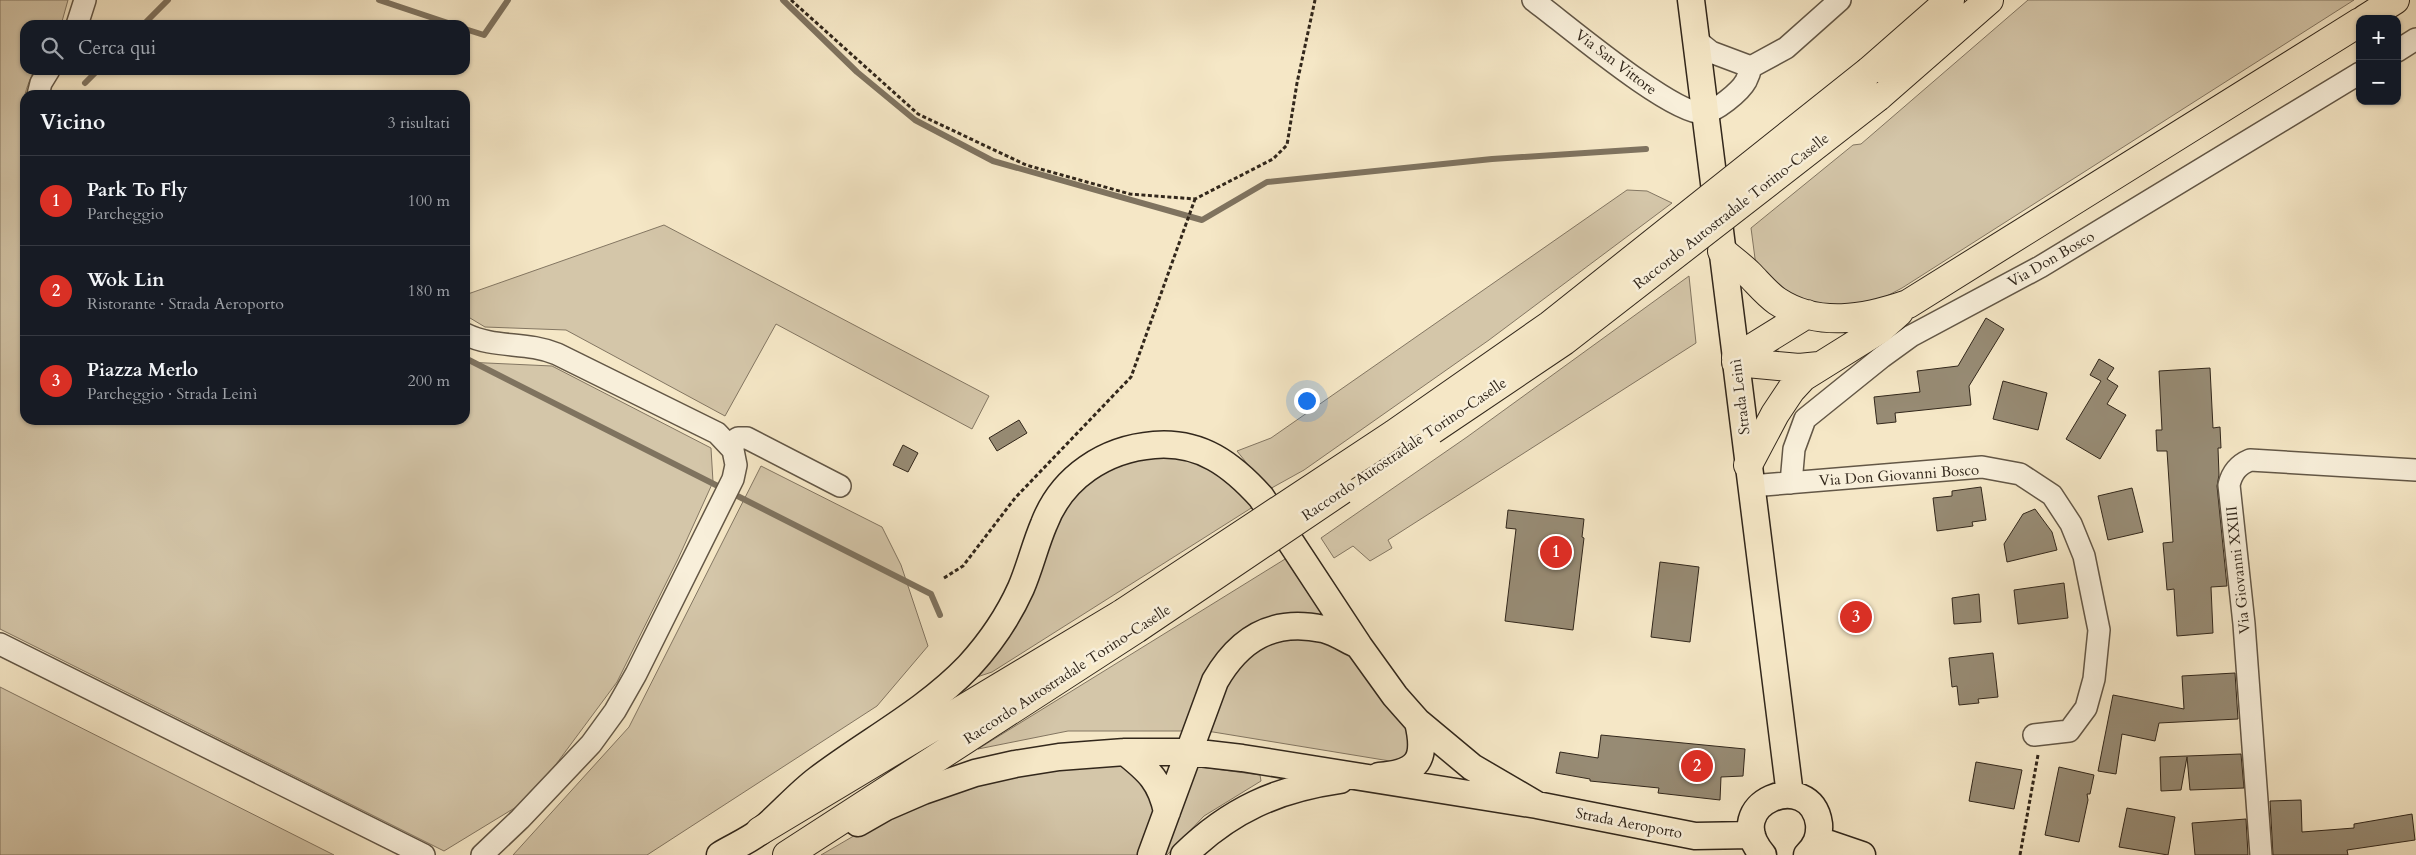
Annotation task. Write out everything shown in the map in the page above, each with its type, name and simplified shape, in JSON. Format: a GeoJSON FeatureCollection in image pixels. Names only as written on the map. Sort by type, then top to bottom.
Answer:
{"type":"FeatureCollection","features":[{"type":"Feature","properties":{"kind":"highway","name":"Raccordo Autostradale Torino-Caselle"},"geometry":{"type":"LineString","coordinates":[[787,855],[1129,621],[1550,325],[1869,71],[1950,0]]}},
{"type":"Feature","properties":{"kind":"highway","name":"Raccordo Autostradale Torino-Caselle"},"geometry":{"type":"LineString","coordinates":[[760,831],[1129,621],[1564,340],[1878,97],[1989,0]]}},
{"type":"Feature","properties":{"kind":"highway"},"geometry":{"type":"LineString","coordinates":[[2371,15],[2395,0]]}},
{"type":"Feature","properties":{"kind":"highway"},"geometry":{"type":"LineString","coordinates":[[1750,476],[1791,390],[1819,366],[1880,329],[1908,304],[2356,24]]}},
{"type":"Feature","properties":{"kind":"highway"},"geometry":{"type":"LineString","coordinates":[[1722,251],[1777,301],[1807,314],[1827,318],[1856,319],[1877,315],[1908,304]]}},
{"type":"Feature","properties":{"kind":"highway"},"geometry":{"type":"LineString","coordinates":[[1736,360],[1807,314]]}},
{"type":"Feature","properties":{"kind":"highway"},"geometry":{"type":"LineString","coordinates":[[1736,360],[1799,368],[1819,366]]}},
{"type":"Feature","properties":{"kind":"main road","name":"Strada Leinì"},"geometry":{"type":"LineString","coordinates":[[1691,0],[1790,795]]}},
{"type":"Feature","properties":{"kind":"main road"},"geometry":{"type":"LineString","coordinates":[[720,855],[760,831],[817,780],[903,722],[937,696],[968,667],[988,644],[1006,617],[1021,588],[1044,522],[1056,499],[1071,481],[1086,469],[1116,453],[1145,446],[1180,446],[1210,454],[1242,476],[1261,497],[1359,646],[1395,696],[1418,722],[1472,767],[1537,805]]}},
{"type":"Feature","properties":{"kind":"main road"},"geometry":{"type":"LineString","coordinates":[[1151,855],[1190,752],[1205,705],[1218,675],[1226,662],[1240,647],[1256,636],[1275,629],[1298,626],[1325,630],[1359,646]]}},
{"type":"Feature","properties":{"kind":"main road"},"geometry":{"type":"LineString","coordinates":[[1184,855],[1208,832],[1240,811],[1286,792],[1325,782],[1405,772],[1415,764],[1420,755],[1422,741],[1418,722]]}},
{"type":"Feature","properties":{"kind":"main road"},"geometry":{"type":"LineString","coordinates":[[1125,752],[1141,765],[1160,787],[1167,812]]}},
{"type":"Feature","properties":{"kind":"main road","name":"Strada Aeroporto"},"geometry":{"type":"LineString","coordinates":[[792,855],[836,836],[886,807],[923,791],[975,774],[1015,764],[1059,757],[1125,752],[1190,752],[1242,758],[1537,805],[1695,836],[1757,845]]}},
{"type":"Feature","properties":{"kind":"main road"},"geometry":{"type":"LineString","coordinates":[[1757,845],[1754,814],[1760,805],[1769,798],[1790,795],[1800,798],[1814,811],[1820,830],[1812,847],[1862,855]]}},
{"type":"Feature","properties":{"kind":"street"},"geometry":{"type":"LineString","coordinates":[[79,20],[85,0]]}},
{"type":"Feature","properties":{"kind":"street","name":"Via San Vittore"},"geometry":{"type":"LineString","coordinates":[[1533,0],[1659,95],[1687,111],[1705,113]]}},
{"type":"Feature","properties":{"kind":"street"},"geometry":{"type":"LineString","coordinates":[[1705,113],[1726,102],[1746,82],[1751,67],[1786,48],[1840,0]]}},
{"type":"Feature","properties":{"kind":"street"},"geometry":{"type":"LineString","coordinates":[[1696,40],[1711,52],[1751,67]]}},
{"type":"Feature","properties":{"kind":"street"},"geometry":{"type":"LineString","coordinates":[[2401,49],[2416,40]]}},
{"type":"Feature","properties":{"kind":"street"},"geometry":{"type":"LineString","coordinates":[[40,90],[46,75]]}},
{"type":"Feature","properties":{"kind":"street","name":"Via Don Bosco"},"geometry":{"type":"LineString","coordinates":[[1792,483],[1794,449],[1805,419],[1882,356],[1911,336],[2040,267],[2356,76]]}},
{"type":"Feature","properties":{"kind":"street"},"geometry":{"type":"LineString","coordinates":[[470,336],[484,342],[537,347],[557,354],[717,433],[729,444],[735,456],[732,478],[720,504],[641,666],[615,711],[570,768],[482,855]]}},
{"type":"Feature","properties":{"kind":"street"},"geometry":{"type":"LineString","coordinates":[[729,444],[738,438],[747,438],[840,486]]}},
{"type":"Feature","properties":{"kind":"street","name":"Via Giovanni XXIII"},"geometry":{"type":"LineString","coordinates":[[2261,855],[2244,624],[2229,485],[2231,477],[2235,469],[2250,460],[2416,470]]}},
{"type":"Feature","properties":{"kind":"street","name":"Via Don Giovanni Bosco"},"geometry":{"type":"LineString","coordinates":[[1750,476],[1792,483],[1982,467],[2020,474],[2052,495],[2071,524],[2084,556],[2099,630],[2094,680],[2086,708],[2069,731],[2038,734]]}},
{"type":"Feature","properties":{"kind":"street"},"geometry":{"type":"LineString","coordinates":[[0,644],[424,855]]}},
{"type":"Feature","properties":{"kind":"path"},"geometry":{"type":"LineString","coordinates":[[791,0],[918,114],[1026,165],[1130,194],[1195,199],[1273,159],[1287,145],[1297,83],[1315,0]]}},
{"type":"Feature","properties":{"kind":"path"},"geometry":{"type":"LineString","coordinates":[[944,578],[963,566],[1015,498],[1131,377],[1195,199]]}},
{"type":"Feature","properties":{"kind":"path"},"geometry":{"type":"LineString","coordinates":[[2020,855],[2038,734]]}},
{"type":"Feature","properties":{"kind":"shaded area"},"geometry":{"type":"Polygon","coordinates":[[[0,0],[68,0],[62,20],[20,20],[20,75],[32,75],[26,90],[20,90],[20,425],[470,425],[470,362],[552,366],[711,448],[713,482],[678,559],[617,682],[531,798],[444,851],[0,629],[0,0]]]}},
{"type":"Feature","properties":{"kind":"shaded area"},"geometry":{"type":"Polygon","coordinates":[[[2028,0],[2354,0],[1902,288],[1864,308],[1807,308],[1756,266],[1751,228],[1853,145],[1861,144],[2028,0]]]}},
{"type":"Feature","properties":{"kind":"shaded area"},"geometry":{"type":"Polygon","coordinates":[[[1627,190],[1647,191],[1672,203],[1489,340],[1304,470],[1268,490],[1237,451],[1271,438],[1627,190]]]}},
{"type":"Feature","properties":{"kind":"shaded area"},"geometry":{"type":"Polygon","coordinates":[[[664,225],[989,396],[972,429],[776,324],[725,416],[566,330],[485,327],[470,318],[470,293],[664,225]]]}},
{"type":"Feature","properties":{"kind":"shaded area"},"geometry":{"type":"Polygon","coordinates":[[[1689,276],[1696,343],[1388,540],[1392,548],[1370,561],[1353,546],[1334,558],[1321,538],[1467,437],[1689,276]]]}},
{"type":"Feature","properties":{"kind":"shaded area"},"geometry":{"type":"Polygon","coordinates":[[[1152,454],[1193,458],[1225,473],[1256,505],[992,672],[977,677],[1006,639],[1054,528],[1081,487],[1111,466],[1152,454]]]}},
{"type":"Feature","properties":{"kind":"shaded area"},"geometry":{"type":"Polygon","coordinates":[[[761,466],[882,527],[901,565],[928,646],[877,706],[647,855],[513,855],[629,727],[761,466]]]}},
{"type":"Feature","properties":{"kind":"shaded area"},"geometry":{"type":"Polygon","coordinates":[[[1290,556],[1333,622],[1266,622],[1186,731],[1068,731],[978,749],[1290,556]]]}},
{"type":"Feature","properties":{"kind":"shaded area"},"geometry":{"type":"Polygon","coordinates":[[[1300,632],[1352,652],[1412,729],[1406,758],[1396,762],[1207,731],[1222,679],[1243,651],[1300,632]]]}},
{"type":"Feature","properties":{"kind":"shaded area"},"geometry":{"type":"Polygon","coordinates":[[[0,687],[334,855],[0,855],[0,687]]]}},
{"type":"Feature","properties":{"kind":"shaded area"},"geometry":{"type":"Polygon","coordinates":[[[1125,763],[1158,802],[1142,855],[821,855],[888,816],[988,777],[1125,763]]]}},
{"type":"Feature","properties":{"kind":"shaded area"},"geometry":{"type":"Polygon","coordinates":[[[1193,766],[1260,775],[1261,781],[1204,816],[1167,855],[1159,855],[1193,766]]]}},
{"type":"Feature","properties":{"kind":"building"},"geometry":{"type":"Polygon","coordinates":[[[1986,318],[2004,329],[1969,386],[1971,405],[1895,413],[1896,422],[1877,424],[1874,397],[1920,392],[1917,371],[1958,366],[1986,318]]]}},
{"type":"Feature","properties":{"kind":"building"},"geometry":{"type":"Polygon","coordinates":[[[2099,359],[2114,368],[2107,379],[2118,386],[2107,404],[2126,415],[2100,459],[2066,439],[2101,381],[2090,375],[2099,359]]]}},
{"type":"Feature","properties":{"kind":"building"},"geometry":{"type":"Polygon","coordinates":[[[2210,368],[2213,428],[2220,427],[2221,448],[2218,448],[2219,475],[2217,486],[2227,586],[2211,587],[2213,633],[2177,636],[2174,589],[2167,590],[2163,543],[2173,542],[2167,451],[2157,451],[2156,430],[2162,430],[2159,371],[2210,368]]]}},
{"type":"Feature","properties":{"kind":"building"},"geometry":{"type":"Polygon","coordinates":[[[2003,381],[2047,393],[2038,430],[1993,419],[2003,381]]]}},
{"type":"Feature","properties":{"kind":"building"},"geometry":{"type":"Polygon","coordinates":[[[1019,420],[1027,433],[997,451],[989,438],[1019,420]]]}},
{"type":"Feature","properties":{"kind":"building"},"geometry":{"type":"Polygon","coordinates":[[[903,445],[918,453],[908,472],[893,465],[903,445]]]}},
{"type":"Feature","properties":{"kind":"building"},"geometry":{"type":"Polygon","coordinates":[[[1981,487],[1986,520],[1972,522],[1973,526],[1937,531],[1933,498],[1952,496],[1952,491],[1981,487]]]}},
{"type":"Feature","properties":{"kind":"building"},"geometry":{"type":"Polygon","coordinates":[[[2132,488],[2143,532],[2108,540],[2098,496],[2132,488]]]}},
{"type":"Feature","properties":{"kind":"building"},"geometry":{"type":"Polygon","coordinates":[[[2035,509],[2052,532],[2057,550],[2007,562],[2004,544],[2023,514],[2035,509]]]}},
{"type":"Feature","properties":{"kind":"building"},"geometry":{"type":"Polygon","coordinates":[[[1508,510],[1584,519],[1582,537],[1584,538],[1573,630],[1505,621],[1516,529],[1506,528],[1508,510]]]}},
{"type":"Feature","properties":{"kind":"building"},"geometry":{"type":"Polygon","coordinates":[[[1660,562],[1699,567],[1690,642],[1651,637],[1660,562]]]}},
{"type":"Feature","properties":{"kind":"building"},"geometry":{"type":"Polygon","coordinates":[[[2064,583],[2068,618],[2018,624],[2014,590],[2064,583]]]}},
{"type":"Feature","properties":{"kind":"building"},"geometry":{"type":"Polygon","coordinates":[[[1979,594],[1981,622],[1954,624],[1952,598],[1979,594]]]}},
{"type":"Feature","properties":{"kind":"building"},"geometry":{"type":"Polygon","coordinates":[[[1993,653],[1998,697],[1978,699],[1979,703],[1959,705],[1957,686],[1952,687],[1949,658],[1993,653]]]}},
{"type":"Feature","properties":{"kind":"building"},"geometry":{"type":"Polygon","coordinates":[[[2235,673],[2238,719],[2159,723],[2155,741],[2122,734],[2116,774],[2098,771],[2113,695],[2184,709],[2182,676],[2235,673]]]}},
{"type":"Feature","properties":{"kind":"building"},"geometry":{"type":"Polygon","coordinates":[[[1601,735],[1745,749],[1743,776],[1721,777],[1720,800],[1658,793],[1659,788],[1590,781],[1590,779],[1556,773],[1560,752],[1598,758],[1601,735]]]}},
{"type":"Feature","properties":{"kind":"building"},"geometry":{"type":"Polygon","coordinates":[[[2241,754],[2244,788],[2190,790],[2187,757],[2181,790],[2161,791],[2160,757],[2241,754]]]}},
{"type":"Feature","properties":{"kind":"building"},"geometry":{"type":"Polygon","coordinates":[[[1976,762],[2022,770],[2014,809],[1969,801],[1976,762]]]}},
{"type":"Feature","properties":{"kind":"building"},"geometry":{"type":"Polygon","coordinates":[[[2059,767],[2094,775],[2090,794],[2087,794],[2088,800],[2079,842],[2045,835],[2059,767]]]}},
{"type":"Feature","properties":{"kind":"building"},"geometry":{"type":"Polygon","coordinates":[[[2301,800],[2302,832],[2354,828],[2354,824],[2412,814],[2415,840],[2347,850],[2348,855],[2273,855],[2270,801],[2301,800]]]}},
{"type":"Feature","properties":{"kind":"building"},"geometry":{"type":"Polygon","coordinates":[[[2127,808],[2175,817],[2168,855],[2119,847],[2127,808]]]}},
{"type":"Feature","properties":{"kind":"building"},"geometry":{"type":"Polygon","coordinates":[[[2246,819],[2248,855],[2195,855],[2192,823],[2246,819]]]}},
{"type":"Feature","properties":{"kind":"waterway"},"geometry":{"type":"LineString","coordinates":[[148,20],[168,0]]}},
{"type":"Feature","properties":{"kind":"waterway"},"geometry":{"type":"LineString","coordinates":[[379,0],[439,20]]}},
{"type":"Feature","properties":{"kind":"waterway"},"geometry":{"type":"LineString","coordinates":[[470,31],[484,35],[508,0]]}},
{"type":"Feature","properties":{"kind":"waterway"},"geometry":{"type":"LineString","coordinates":[[783,0],[857,72],[915,120],[993,161],[1202,220],[1267,182],[1492,159],[1646,149]]}},
{"type":"Feature","properties":{"kind":"waterway"},"geometry":{"type":"LineString","coordinates":[[85,83],[93,75]]}},
{"type":"Feature","properties":{"kind":"waterway"},"geometry":{"type":"LineString","coordinates":[[470,361],[931,594],[940,615]]}},
{"type":"Feature","properties":{"kind":"place","name":"Park To Fly"},"geometry":{"type":"Point","coordinates":[1556,552]}},
{"type":"Feature","properties":{"kind":"place","name":"Piazza Merlo"},"geometry":{"type":"Point","coordinates":[1856,617]}},
{"type":"Feature","properties":{"kind":"place","name":"Wok Lin"},"geometry":{"type":"Point","coordinates":[1697,766]}}]}
